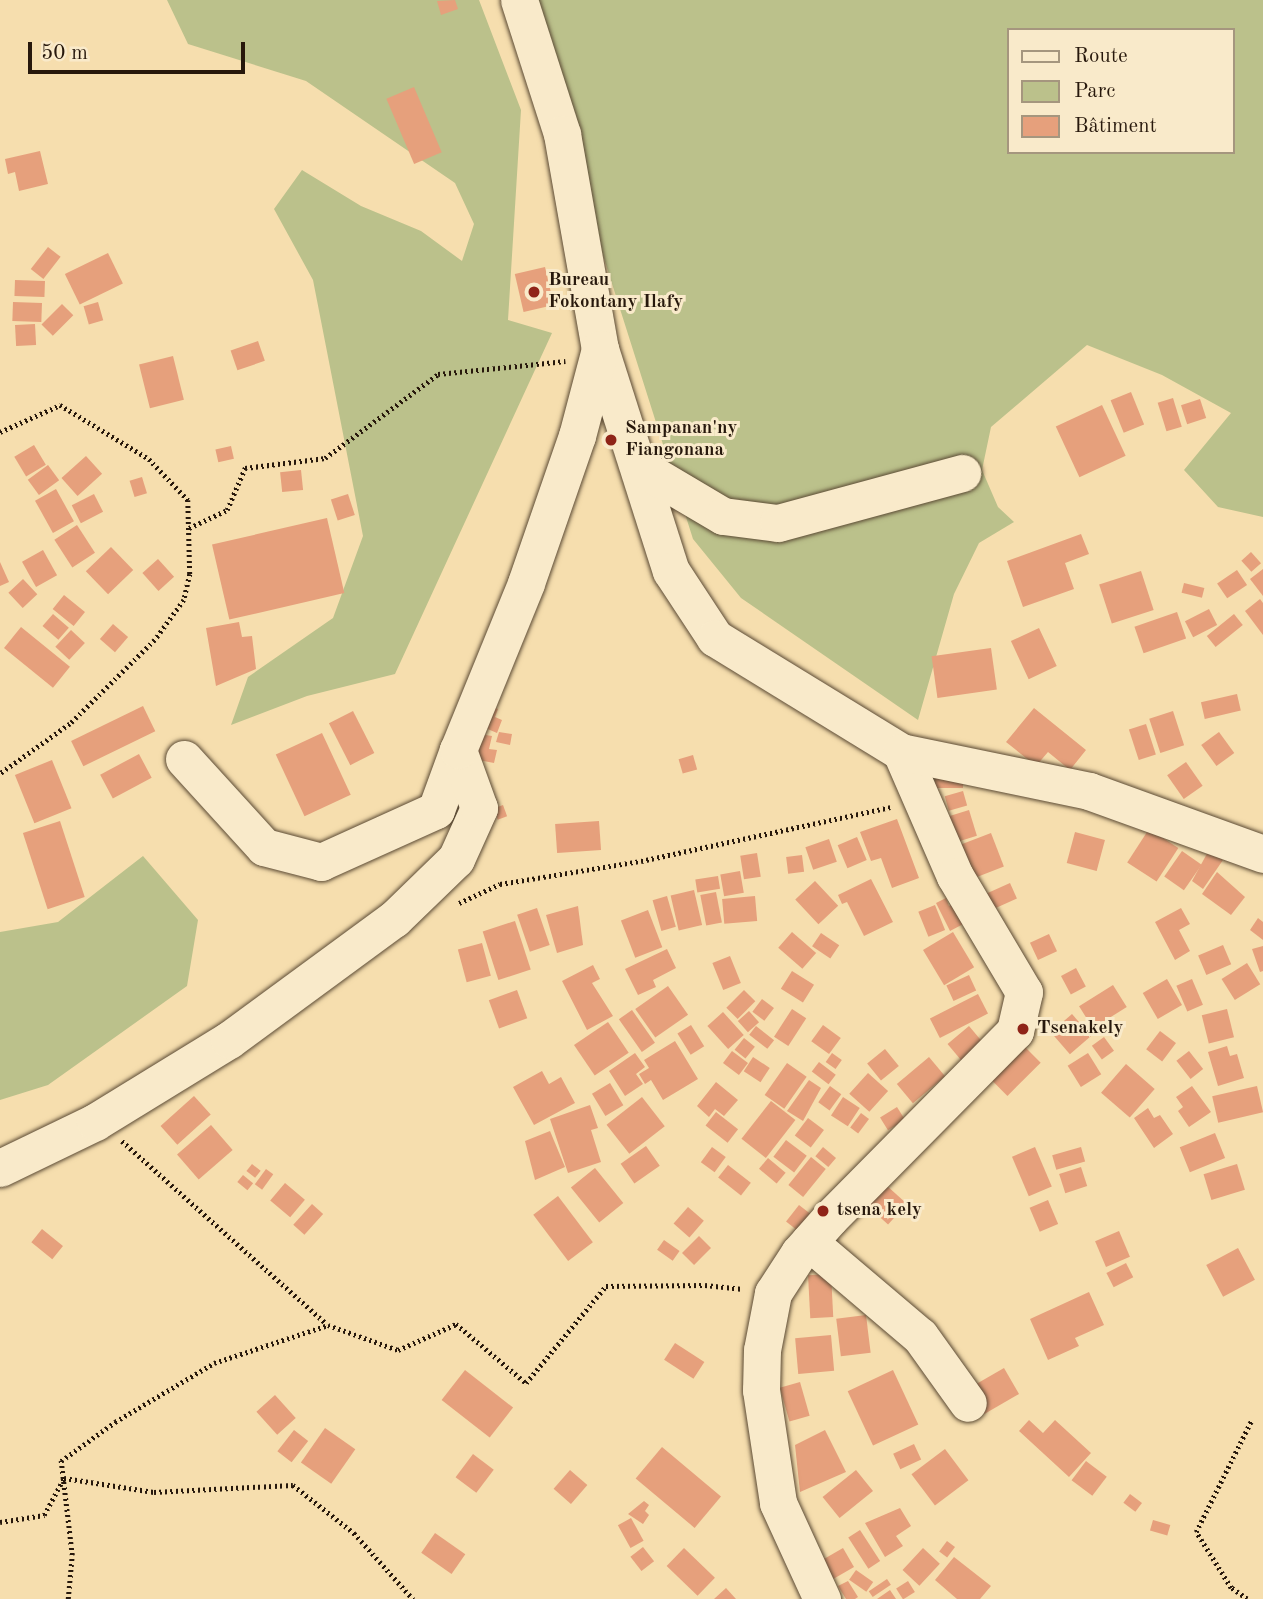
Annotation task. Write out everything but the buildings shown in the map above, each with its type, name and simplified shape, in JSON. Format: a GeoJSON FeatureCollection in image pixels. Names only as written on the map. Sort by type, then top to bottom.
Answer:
{"type":"FeatureCollection","features":[{"type":"Feature","properties":{"kind":"street"},"geometry":{"type":"LineString","coordinates":[[519,0],[562,134],[600,349],[671,571],[715,638],[901,752],[1089,791],[1263,854]]}},
{"type":"Feature","properties":{"kind":"street"},"geometry":{"type":"LineString","coordinates":[[184,759],[264,847],[321,862],[436,810],[530,570],[577,436],[600,349]]}},
{"type":"Feature","properties":{"kind":"street"},"geometry":{"type":"LineString","coordinates":[[639,467],[723,516],[778,523],[962,473]]}},
{"type":"Feature","properties":{"kind":"street"},"geometry":{"type":"LineString","coordinates":[[0,1168],[94,1122],[229,1041],[394,919],[456,859],[479,808],[458,750]]}},
{"type":"Feature","properties":{"kind":"street"},"geometry":{"type":"LineString","coordinates":[[822,1599],[778,1503],[761,1390],[762,1350],[773,1293],[809,1242],[1015,1031],[1024,992],[955,876],[901,752]]}},
{"type":"Feature","properties":{"kind":"street"},"geometry":{"type":"LineString","coordinates":[[809,1242],[920,1336],[968,1404]]}},
{"type":"Feature","properties":{"kind":"path"},"geometry":{"type":"LineString","coordinates":[[189,528],[227,510],[245,468],[325,458],[438,374],[567,360],[600,349]]}},
{"type":"Feature","properties":{"kind":"path"},"geometry":{"type":"LineString","coordinates":[[0,432],[60,405],[149,459],[188,500],[191,575],[184,600],[155,640],[70,724],[0,774]]}},
{"type":"Feature","properties":{"kind":"path"},"geometry":{"type":"LineString","coordinates":[[452,906],[500,884],[641,861],[922,800]]}},
{"type":"Feature","properties":{"kind":"path"},"geometry":{"type":"LineString","coordinates":[[94,1122],[130,1147],[328,1325],[398,1350],[456,1324],[526,1383],[606,1286],[705,1285],[773,1293]]}},
{"type":"Feature","properties":{"kind":"path"},"geometry":{"type":"LineString","coordinates":[[68,1599],[72,1555],[61,1461],[115,1422],[214,1363],[328,1325]]}},
{"type":"Feature","properties":{"kind":"path"},"geometry":{"type":"LineString","coordinates":[[1247,1599],[1231,1588],[1196,1532],[1251,1421]]}},
{"type":"Feature","properties":{"kind":"path"},"geometry":{"type":"LineString","coordinates":[[0,1522],[44,1515],[64,1478]]}},
{"type":"Feature","properties":{"kind":"path"},"geometry":{"type":"LineString","coordinates":[[64,1478],[154,1492],[293,1485],[354,1533],[413,1599]]}},
{"type":"Feature","properties":{"kind":"green space"},"geometry":{"type":"Polygon","coordinates":[[[167,0],[479,0],[521,110],[508,320],[552,333],[395,674],[307,696],[231,725],[248,677],[333,618],[363,536],[313,280],[274,209],[302,170],[361,206],[421,231],[462,261],[474,224],[455,183],[306,81],[188,44],[167,0]]]}},
{"type":"Feature","properties":{"kind":"green space"},"geometry":{"type":"Polygon","coordinates":[[[522,0],[1263,0],[1263,517],[1218,507],[1184,470],[1231,413],[1162,375],[1087,345],[991,427],[982,470],[998,507],[1014,522],[979,543],[954,594],[918,720],[741,598],[693,539],[522,0]]]}},
{"type":"Feature","properties":{"kind":"green space"},"geometry":{"type":"Polygon","coordinates":[[[143,856],[198,920],[187,986],[48,1085],[0,1100],[0,932],[58,922],[143,856]]]}},
{"type":"Feature","properties":{"kind":"place","name":"Bureau Fokontany Ilafy"},"geometry":{"type":"Point","coordinates":[534,292]}},
{"type":"Feature","properties":{"kind":"place","name":"Sampanan'ny Fiangonana"},"geometry":{"type":"Point","coordinates":[611,440]}},
{"type":"Feature","properties":{"kind":"place","name":"Tsenakely"},"geometry":{"type":"Point","coordinates":[1023,1029]}},
{"type":"Feature","properties":{"kind":"place","name":"tsena kely"},"geometry":{"type":"Point","coordinates":[823,1211]}}]}
